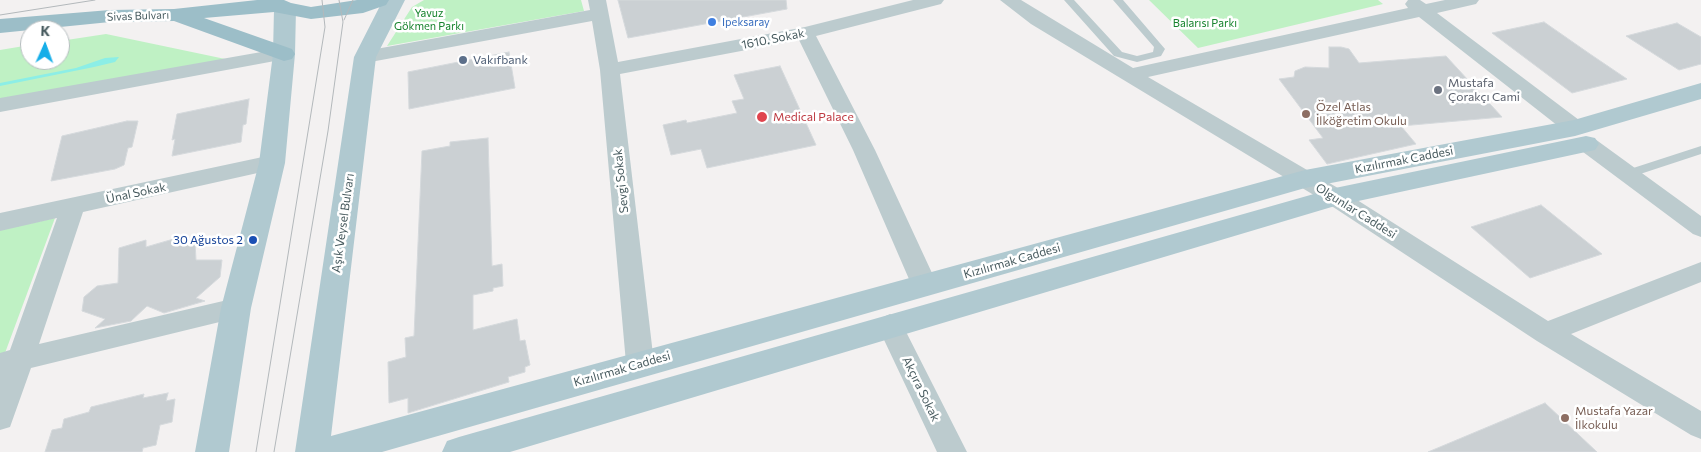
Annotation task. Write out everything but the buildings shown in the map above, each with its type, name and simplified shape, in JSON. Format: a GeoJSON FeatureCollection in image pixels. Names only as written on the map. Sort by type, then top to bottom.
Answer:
{"type":"FeatureCollection","features":[{"type":"Feature","properties":{"kind":"highway","name":"Sivas Bulvarı"},"geometry":{"type":"LineString","coordinates":[[0,26],[110,16],[174,15],[276,5],[311,13],[331,12],[355,8],[378,0]]}},
{"type":"Feature","properties":{"kind":"highway"},"geometry":{"type":"LineString","coordinates":[[174,15],[284,54]]}},
{"type":"Feature","properties":{"kind":"main road","name":"Aşık Veysel Bulvarı"},"geometry":{"type":"LineString","coordinates":[[312,452],[365,57],[394,0]]}},
{"type":"Feature","properties":{"kind":"main road"},"geometry":{"type":"LineString","coordinates":[[212,452],[236,308],[272,163],[284,54],[276,5]]}},
{"type":"Feature","properties":{"kind":"main road","name":"Kızılırmak Caddesi"},"geometry":{"type":"LineString","coordinates":[[329,452],[1305,179],[1581,136],[1701,91]]}},
{"type":"Feature","properties":{"kind":"main road","name":"Kızılırmak Caddesi"},"geometry":{"type":"LineString","coordinates":[[459,452],[890,325],[1335,198],[1581,136],[1701,111]]}},
{"type":"Feature","properties":{"kind":"street","name":"1610. Sokak"},"geometry":{"type":"LineString","coordinates":[[610,70],[805,33],[935,0]]}},
{"type":"Feature","properties":{"kind":"street","name":"Olgunlar Caddesi"},"geometry":{"type":"LineString","coordinates":[[1009,0],[1038,20],[1122,64],[1546,334],[1701,426]]}},
{"type":"Feature","properties":{"kind":"street"},"geometry":{"type":"LineString","coordinates":[[1122,64],[1415,5],[1470,0]]}},
{"type":"Feature","properties":{"kind":"street"},"geometry":{"type":"LineString","coordinates":[[1415,5],[1628,174],[1701,228]]}},
{"type":"Feature","properties":{"kind":"street"},"geometry":{"type":"LineString","coordinates":[[365,57],[598,7]]}},
{"type":"Feature","properties":{"kind":"street","name":"Sevgi Sokak"},"geometry":{"type":"LineString","coordinates":[[598,7],[610,70],[640,364]]}},
{"type":"Feature","properties":{"kind":"street"},"geometry":{"type":"LineString","coordinates":[[805,33],[864,150],[925,286]]}},
{"type":"Feature","properties":{"kind":"street"},"geometry":{"type":"LineString","coordinates":[[0,105],[284,54]]}},
{"type":"Feature","properties":{"kind":"street","name":"Ünal Sokak"},"geometry":{"type":"LineString","coordinates":[[0,222],[272,163]]}},
{"type":"Feature","properties":{"kind":"street"},"geometry":{"type":"LineString","coordinates":[[0,418],[11,361],[73,207]]}},
{"type":"Feature","properties":{"kind":"street"},"geometry":{"type":"LineString","coordinates":[[1546,334],[1701,272]]}},
{"type":"Feature","properties":{"kind":"street"},"geometry":{"type":"LineString","coordinates":[[11,361],[236,308]]}},
{"type":"Feature","properties":{"kind":"street","name":"Akçıra Sokak"},"geometry":{"type":"LineString","coordinates":[[890,325],[952,452]]}},
{"type":"Feature","properties":{"kind":"lane"},"geometry":{"type":"LineString","coordinates":[[1069,0],[1122,64],[1154,56],[1160,49],[1118,0]]}},
{"type":"Feature","properties":{"kind":"lane"},"geometry":{"type":"LineString","coordinates":[[1628,174],[1701,150]]}},
{"type":"Feature","properties":{"kind":"green space","name":"Yavuz Gökmen Parkı"},"geometry":{"type":"Polygon","coordinates":[[[424,0],[581,0],[584,11],[387,46],[412,7],[424,0]]]}},
{"type":"Feature","properties":{"kind":"green space","name":"Balarısı Parkı"},"geometry":{"type":"Polygon","coordinates":[[[1149,0],[1378,0],[1383,4],[1198,48],[1149,0]]]}},
{"type":"Feature","properties":{"kind":"green space"},"geometry":{"type":"Polygon","coordinates":[[[106,34],[230,60],[0,108],[0,50],[20,47],[20,70],[70,70],[70,39],[106,34]]]}},
{"type":"Feature","properties":{"kind":"green space"},"geometry":{"type":"Polygon","coordinates":[[[55,218],[5,353],[0,354],[0,230],[55,218]]]}},
{"type":"Feature","properties":{"kind":"water"},"geometry":{"type":"Polygon","coordinates":[[[119,57],[115,62],[0,86],[0,83],[70,70],[105,58],[119,57]]]}},
{"type":"Feature","properties":{"kind":"tram line"},"geometry":{"type":"LineString","coordinates":[[0,15],[95,0]]}},
{"type":"Feature","properties":{"kind":"tram line"},"geometry":{"type":"LineString","coordinates":[[256,452],[325,27],[322,0]]}},
{"type":"Feature","properties":{"kind":"tram line"},"geometry":{"type":"LineString","coordinates":[[274,452],[328,131],[343,22],[339,0]]}},
{"type":"Feature","properties":{"kind":"tram line"},"geometry":{"type":"LineString","coordinates":[[344,20],[353,0]]}},
{"type":"Feature","properties":{"kind":"place","name":"Ipeksaray"},"geometry":{"type":"Point","coordinates":[712,22]}},
{"type":"Feature","properties":{"kind":"place","name":"Vakıfbank"},"geometry":{"type":"Point","coordinates":[463,60]}},
{"type":"Feature","properties":{"kind":"place","name":"Mustafa Çorakçı Cami"},"geometry":{"type":"Point","coordinates":[1438,90]}},
{"type":"Feature","properties":{"kind":"place","name":"Özel Atlas İlköğretim Okulu"},"geometry":{"type":"Point","coordinates":[1306,114]}},
{"type":"Feature","properties":{"kind":"place","name":"Medical Palace"},"geometry":{"type":"Point","coordinates":[762,117]}},
{"type":"Feature","properties":{"kind":"place","name":"30 Ağustos 2"},"geometry":{"type":"Point","coordinates":[253,240]}},
{"type":"Feature","properties":{"kind":"place","name":"Mustafa Yazar İlkokulu"},"geometry":{"type":"Point","coordinates":[1565,418]}}]}
